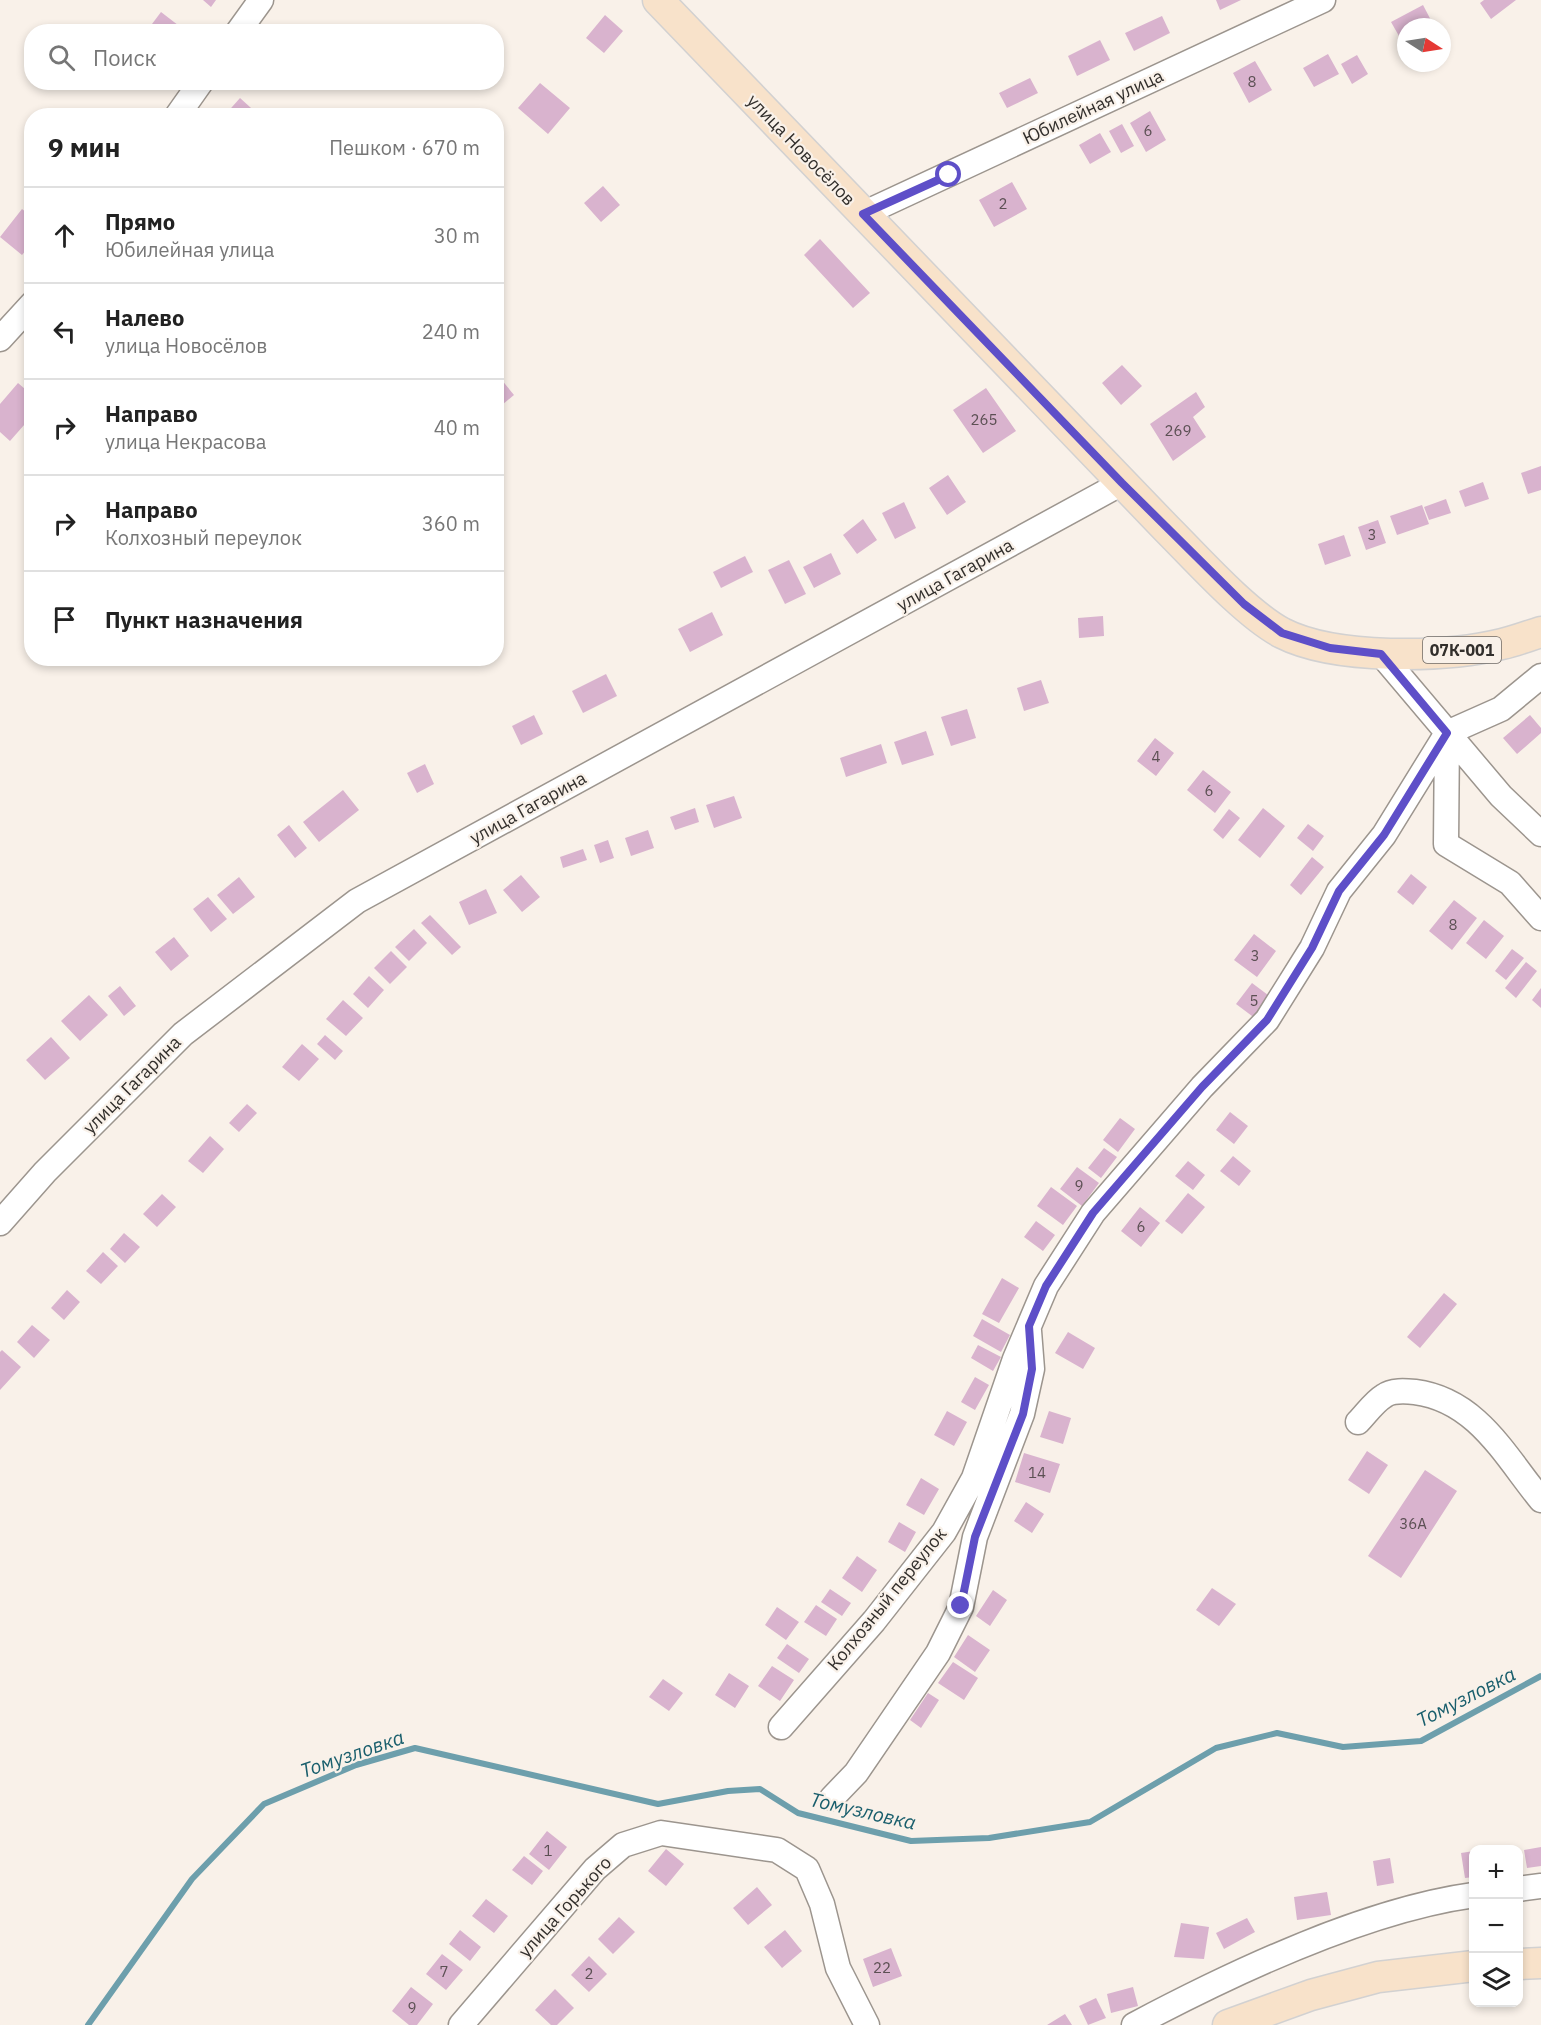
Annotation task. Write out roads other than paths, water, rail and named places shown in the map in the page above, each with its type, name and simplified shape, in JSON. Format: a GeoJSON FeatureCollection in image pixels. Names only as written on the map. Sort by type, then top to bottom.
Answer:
{"type":"FeatureCollection","features":[{"type":"Feature","properties":{"kind":"main road","name":"улица Новосёлов"},"geometry":{"type":"LineString","coordinates":[[658,0],[1122,483],[1244,604],[1282,633],[1330,648],[1381,654]]}},
{"type":"Feature","properties":{"kind":"main road","name":"07К-001"},"geometry":{"type":"LineString","coordinates":[[1381,654],[1443,652],[1501,644],[1541,632]]}},
{"type":"Feature","properties":{"kind":"main road"},"geometry":{"type":"LineString","coordinates":[[1523,1964],[1541,1963]]}},
{"type":"Feature","properties":{"kind":"main road"},"geometry":{"type":"LineString","coordinates":[[1228,2025],[1311,1995],[1378,1977],[1469,1966]]}},
{"type":"Feature","properties":{"kind":"street"},"geometry":{"type":"LineString","coordinates":[[244,24],[261,0]]}},
{"type":"Feature","properties":{"kind":"street","name":"Юбилейная улица"},"geometry":{"type":"LineString","coordinates":[[863,214],[1323,0]]}},
{"type":"Feature","properties":{"kind":"street"},"geometry":{"type":"LineString","coordinates":[[183,108],[195,90]]}},
{"type":"Feature","properties":{"kind":"street"},"geometry":{"type":"LineString","coordinates":[[0,339],[24,313]]}},
{"type":"Feature","properties":{"kind":"street","name":"улица Гагарина"},"geometry":{"type":"LineString","coordinates":[[0,1223],[45,1172],[183,1034],[357,901],[1122,483]]}},
{"type":"Feature","properties":{"kind":"street"},"geometry":{"type":"LineString","coordinates":[[1381,654],[1501,796],[1541,834]]}},
{"type":"Feature","properties":{"kind":"street"},"geometry":{"type":"LineString","coordinates":[[1447,733],[1501,709],[1541,676]]}},
{"type":"Feature","properties":{"kind":"street"},"geometry":{"type":"LineString","coordinates":[[1447,733],[1446,844],[1510,883],[1541,918]]}},
{"type":"Feature","properties":{"kind":"street","name":"Колхозный переулок"},"geometry":{"type":"LineString","coordinates":[[781,1727],[874,1621],[944,1532],[974,1478],[1015,1359],[1046,1286],[1093,1213],[1202,1087],[1267,1020],[1312,948],[1339,891],[1384,835],[1447,733]]}},
{"type":"Feature","properties":{"kind":"street","name":"Колхозный переулок"},"geometry":{"type":"LineString","coordinates":[[832,1798],[855,1773],[938,1653],[961,1606],[975,1537],[1023,1414],[1032,1369],[1029,1326]]}},
{"type":"Feature","properties":{"kind":"street"},"geometry":{"type":"LineString","coordinates":[[1358,1422],[1385,1394],[1402,1390],[1431,1394],[1451,1401],[1488,1430],[1541,1500]]}},
{"type":"Feature","properties":{"kind":"street","name":"улица Горького"},"geometry":{"type":"LineString","coordinates":[[461,2025],[595,1869],[623,1845],[661,1833],[777,1850],[807,1869],[822,1904],[838,1968],[867,2025]]}},
{"type":"Feature","properties":{"kind":"street"},"geometry":{"type":"LineString","coordinates":[[1523,1888],[1541,1886]]}},
{"type":"Feature","properties":{"kind":"street"},"geometry":{"type":"LineString","coordinates":[[1134,2025],[1276,1956],[1370,1922],[1444,1899],[1469,1896]]}},
{"type":"Feature","properties":{"kind":"waterway","name":"Томузловка"},"geometry":{"type":"LineString","coordinates":[[88,2025],[192,1879],[264,1804],[356,1765],[415,1748],[658,1804],[728,1791],[760,1789],[798,1813],[911,1841],[989,1838],[1090,1822],[1216,1748],[1277,1733],[1343,1747],[1421,1741],[1541,1676]]}}]}
